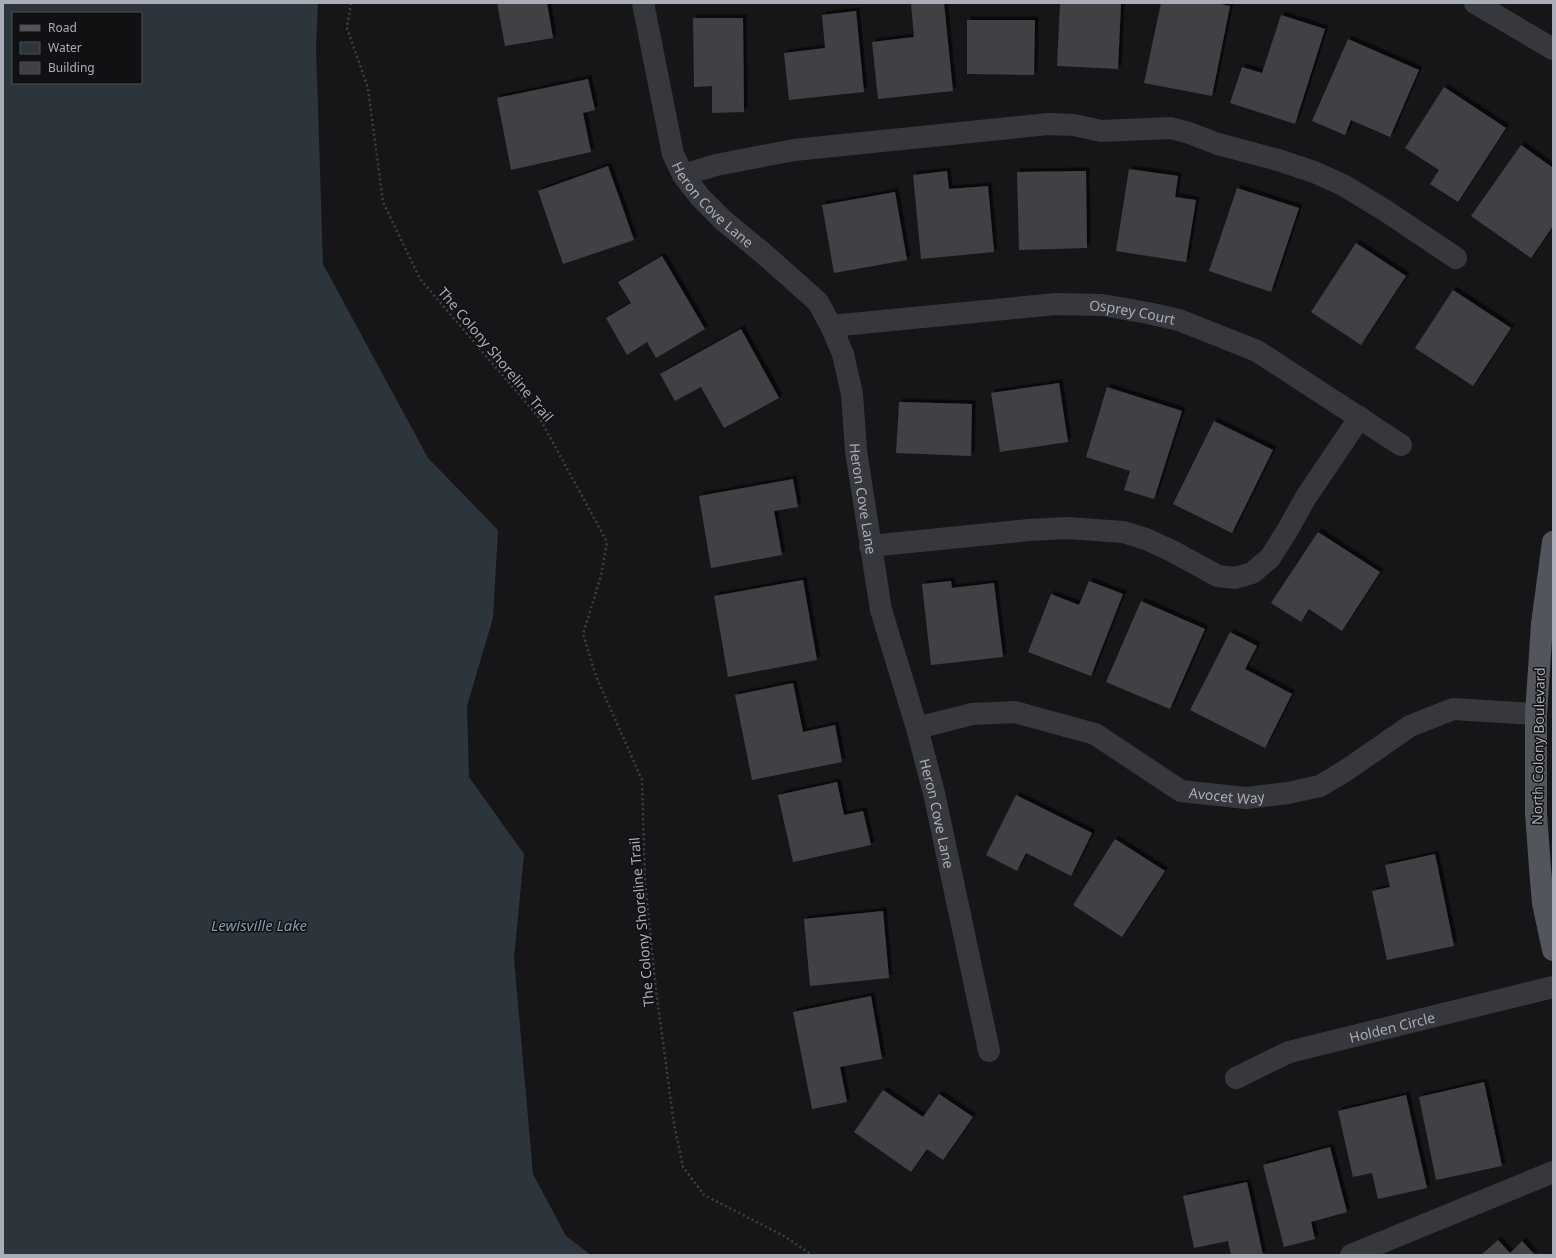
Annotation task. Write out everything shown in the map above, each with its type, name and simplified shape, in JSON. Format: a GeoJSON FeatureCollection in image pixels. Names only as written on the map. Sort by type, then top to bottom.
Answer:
{"type":"FeatureCollection","features":[{"type":"Feature","properties":{"kind":"main road","name":"North Colony Boulevard"},"geometry":{"type":"LineString","coordinates":[[1553,542],[1542,624],[1536,714],[1536,814],[1546,867],[1543,903],[1553,950]]}},
{"type":"Feature","properties":{"kind":"street","name":"Heron Cove Lane"},"geometry":{"type":"LineString","coordinates":[[643,3],[673,154],[683,175],[700,197],[724,222],[764,254],[818,302],[831,326],[843,354],[852,394],[856,451],[881,610],[917,728],[934,794],[989,1051]]}},
{"type":"Feature","properties":{"kind":"street"},"geometry":{"type":"LineString","coordinates":[[1474,3],[1553,49]]}},
{"type":"Feature","properties":{"kind":"street"},"geometry":{"type":"LineString","coordinates":[[683,175],[716,164],[794,150],[1048,124],[1074,125],[1101,131],[1171,128],[1218,144],[1278,160],[1314,172],[1343,185],[1380,207],[1456,258]]}},
{"type":"Feature","properties":{"kind":"street","name":"Osprey Court"},"geometry":{"type":"LineString","coordinates":[[831,326],[1056,304],[1110,306],[1179,320],[1257,351],[1401,445]]}},
{"type":"Feature","properties":{"kind":"street"},"geometry":{"type":"LineString","coordinates":[[870,546],[1029,530],[1068,528],[1123,532],[1146,539],[1172,550],[1218,576],[1235,578],[1252,573],[1270,558],[1288,531],[1306,498],[1360,417]]}},
{"type":"Feature","properties":{"kind":"street","name":"Avocet Way"},"geometry":{"type":"LineString","coordinates":[[917,728],[972,714],[1015,712],[1095,734],[1181,790],[1246,798],[1288,793],[1320,786],[1348,769],[1410,726],[1453,709],[1536,714]]}},
{"type":"Feature","properties":{"kind":"street","name":"Holden Circle"},"geometry":{"type":"LineString","coordinates":[[1236,1078],[1289,1052],[1553,986]]}},
{"type":"Feature","properties":{"kind":"street"},"geometry":{"type":"LineString","coordinates":[[1351,1255],[1553,1172]]}},
{"type":"Feature","properties":{"kind":"path","name":"The Colony Shoreline Trail"},"geometry":{"type":"LineString","coordinates":[[351,3],[347,28],[368,88],[383,202],[420,279],[540,419],[607,542],[601,576],[583,634],[596,676],[642,780],[645,881],[656,990],[674,1124],[683,1167],[704,1195],[784,1236],[812,1255]]}},
{"type":"Feature","properties":{"kind":"water","name":"Lewisville Lake"},"geometry":{"type":"Polygon","coordinates":[[[3,3],[318,3],[316,47],[323,264],[428,458],[498,530],[493,618],[467,706],[469,777],[524,854],[514,959],[533,1174],[566,1236],[591,1255],[3,1255],[3,3]]]}},
{"type":"Feature","properties":{"kind":"building"},"geometry":{"type":"Polygon","coordinates":[[[497,3],[547,3],[553,38],[505,46],[497,3]]]}},
{"type":"Feature","properties":{"kind":"building"},"geometry":{"type":"Polygon","coordinates":[[[944,3],[953,91],[878,99],[872,42],[914,37],[911,4],[944,3]]]}},
{"type":"Feature","properties":{"kind":"building"},"geometry":{"type":"Polygon","coordinates":[[[1060,3],[1121,3],[1118,69],[1057,66],[1060,3]]]}},
{"type":"Feature","properties":{"kind":"building"},"geometry":{"type":"Polygon","coordinates":[[[1161,3],[1215,3],[1230,6],[1212,96],[1144,83],[1161,3]]]}},
{"type":"Feature","properties":{"kind":"building"},"geometry":{"type":"Polygon","coordinates":[[[856,11],[864,92],[789,100],[784,53],[825,48],[822,15],[856,11]]]}},
{"type":"Feature","properties":{"kind":"building"},"geometry":{"type":"Polygon","coordinates":[[[1281,15],[1325,29],[1295,124],[1230,103],[1242,67],[1262,73],[1281,15]]]}},
{"type":"Feature","properties":{"kind":"building"},"geometry":{"type":"Polygon","coordinates":[[[693,18],[743,18],[744,112],[712,113],[712,86],[694,87],[693,18]]]}},
{"type":"Feature","properties":{"kind":"building"},"geometry":{"type":"Polygon","coordinates":[[[967,20],[1035,20],[1034,75],[967,74],[967,20]]]}},
{"type":"Feature","properties":{"kind":"building"},"geometry":{"type":"Polygon","coordinates":[[[1348,39],[1419,70],[1390,137],[1351,120],[1345,135],[1312,121],[1348,39]]]}},
{"type":"Feature","properties":{"kind":"building"},"geometry":{"type":"Polygon","coordinates":[[[588,79],[595,110],[583,113],[591,152],[511,170],[497,98],[588,79]]]}},
{"type":"Feature","properties":{"kind":"building"},"geometry":{"type":"Polygon","coordinates":[[[1444,87],[1506,128],[1458,202],[1430,184],[1439,170],[1405,148],[1444,87]]]}},
{"type":"Feature","properties":{"kind":"building"},"geometry":{"type":"Polygon","coordinates":[[[1521,145],[1553,168],[1553,226],[1531,258],[1471,216],[1521,145]]]}},
{"type":"Feature","properties":{"kind":"building"},"geometry":{"type":"Polygon","coordinates":[[[608,166],[634,240],[563,264],[538,191],[608,166]]]}},
{"type":"Feature","properties":{"kind":"building"},"geometry":{"type":"Polygon","coordinates":[[[1129,169],[1178,176],[1175,197],[1196,200],[1186,262],[1116,251],[1129,169]]]}},
{"type":"Feature","properties":{"kind":"building"},"geometry":{"type":"Polygon","coordinates":[[[947,171],[949,189],[988,186],[994,252],[921,259],[913,175],[947,171]]]}},
{"type":"Feature","properties":{"kind":"building"},"geometry":{"type":"Polygon","coordinates":[[[1086,171],[1087,248],[1019,250],[1017,172],[1086,171]]]}},
{"type":"Feature","properties":{"kind":"building"},"geometry":{"type":"Polygon","coordinates":[[[1237,188],[1299,208],[1271,292],[1209,271],[1237,188]]]}},
{"type":"Feature","properties":{"kind":"building"},"geometry":{"type":"Polygon","coordinates":[[[895,192],[907,260],[834,273],[822,205],[895,192]]]}},
{"type":"Feature","properties":{"kind":"building"},"geometry":{"type":"Polygon","coordinates":[[[1356,243],[1406,276],[1361,345],[1311,312],[1356,243]]]}},
{"type":"Feature","properties":{"kind":"building"},"geometry":{"type":"Polygon","coordinates":[[[662,256],[705,329],[656,358],[647,342],[627,355],[606,318],[631,303],[618,282],[662,256]]]}},
{"type":"Feature","properties":{"kind":"building"},"geometry":{"type":"Polygon","coordinates":[[[1453,290],[1511,328],[1473,386],[1415,348],[1453,290]]]}},
{"type":"Feature","properties":{"kind":"building"},"geometry":{"type":"Polygon","coordinates":[[[741,329],[779,398],[724,428],[701,387],[675,401],[660,374],[741,329]]]}},
{"type":"Feature","properties":{"kind":"building"},"geometry":{"type":"Polygon","coordinates":[[[1059,383],[1068,442],[1000,452],[991,393],[1059,383]]]}},
{"type":"Feature","properties":{"kind":"building"},"geometry":{"type":"Polygon","coordinates":[[[1107,387],[1182,411],[1154,499],[1124,490],[1130,471],[1086,457],[1107,387]]]}},
{"type":"Feature","properties":{"kind":"building"},"geometry":{"type":"Polygon","coordinates":[[[899,402],[972,404],[971,456],[896,453],[899,402]]]}},
{"type":"Feature","properties":{"kind":"building"},"geometry":{"type":"Polygon","coordinates":[[[1214,421],[1273,450],[1232,533],[1173,504],[1214,421]]]}},
{"type":"Feature","properties":{"kind":"building"},"geometry":{"type":"Polygon","coordinates":[[[793,479],[798,507],[774,511],[782,555],[711,568],[699,496],[793,479]]]}},
{"type":"Feature","properties":{"kind":"building"},"geometry":{"type":"Polygon","coordinates":[[[1318,532],[1380,572],[1342,631],[1309,609],[1301,622],[1271,603],[1318,532]]]}},
{"type":"Feature","properties":{"kind":"building"},"geometry":{"type":"Polygon","coordinates":[[[803,580],[817,660],[728,677],[714,596],[803,580]]]}},
{"type":"Feature","properties":{"kind":"building"},"geometry":{"type":"Polygon","coordinates":[[[951,581],[952,588],[994,583],[1003,657],[931,665],[922,584],[951,581]]]}},
{"type":"Feature","properties":{"kind":"building"},"geometry":{"type":"Polygon","coordinates":[[[1089,581],[1123,594],[1091,676],[1028,652],[1051,594],[1079,605],[1089,581]]]}},
{"type":"Feature","properties":{"kind":"building"},"geometry":{"type":"Polygon","coordinates":[[[1141,601],[1205,629],[1170,709],[1106,682],[1141,601]]]}},
{"type":"Feature","properties":{"kind":"building"},"geometry":{"type":"Polygon","coordinates":[[[1230,632],[1257,646],[1245,669],[1292,694],[1265,748],[1190,710],[1230,632]]]}},
{"type":"Feature","properties":{"kind":"building"},"geometry":{"type":"Polygon","coordinates":[[[793,683],[803,732],[835,725],[842,762],[752,780],[735,695],[793,683]]]}},
{"type":"Feature","properties":{"kind":"building"},"geometry":{"type":"Polygon","coordinates":[[[837,782],[844,815],[863,811],[871,845],[793,862],[778,795],[837,782]]]}},
{"type":"Feature","properties":{"kind":"building"},"geometry":{"type":"Polygon","coordinates":[[[1016,795],[1092,833],[1071,876],[1026,853],[1017,871],[986,855],[1016,795]]]}},
{"type":"Feature","properties":{"kind":"building"},"geometry":{"type":"Polygon","coordinates":[[[1115,839],[1165,871],[1122,937],[1073,905],[1115,839]]]}},
{"type":"Feature","properties":{"kind":"building"},"geometry":{"type":"Polygon","coordinates":[[[1435,854],[1454,946],[1387,960],[1372,891],[1390,887],[1385,865],[1435,854]]]}},
{"type":"Feature","properties":{"kind":"building"},"geometry":{"type":"Polygon","coordinates":[[[883,911],[889,978],[810,986],[804,919],[883,911]]]}},
{"type":"Feature","properties":{"kind":"building"},"geometry":{"type":"Polygon","coordinates":[[[871,996],[882,1059],[840,1067],[847,1102],[812,1109],[793,1012],[871,996]]]}},
{"type":"Feature","properties":{"kind":"building"},"geometry":{"type":"Polygon","coordinates":[[[1484,1082],[1502,1166],[1436,1180],[1419,1097],[1484,1082]]]}},
{"type":"Feature","properties":{"kind":"building"},"geometry":{"type":"Polygon","coordinates":[[[883,1090],[923,1117],[939,1094],[973,1117],[943,1160],[927,1149],[911,1172],[854,1132],[883,1090]]]}},
{"type":"Feature","properties":{"kind":"building"},"geometry":{"type":"Polygon","coordinates":[[[1406,1095],[1427,1188],[1378,1199],[1372,1173],[1353,1177],[1338,1111],[1406,1095]]]}},
{"type":"Feature","properties":{"kind":"building"},"geometry":{"type":"Polygon","coordinates":[[[1330,1147],[1347,1212],[1311,1222],[1315,1239],[1284,1247],[1263,1165],[1330,1147]]]}},
{"type":"Feature","properties":{"kind":"building"},"geometry":{"type":"Polygon","coordinates":[[[1247,1182],[1263,1255],[1231,1255],[1228,1241],[1194,1248],[1183,1196],[1247,1182]]]}},
{"type":"Feature","properties":{"kind":"building"},"geometry":{"type":"Polygon","coordinates":[[[1498,1240],[1510,1253],[1522,1241],[1535,1255],[1481,1255],[1498,1240]]]}}]}
